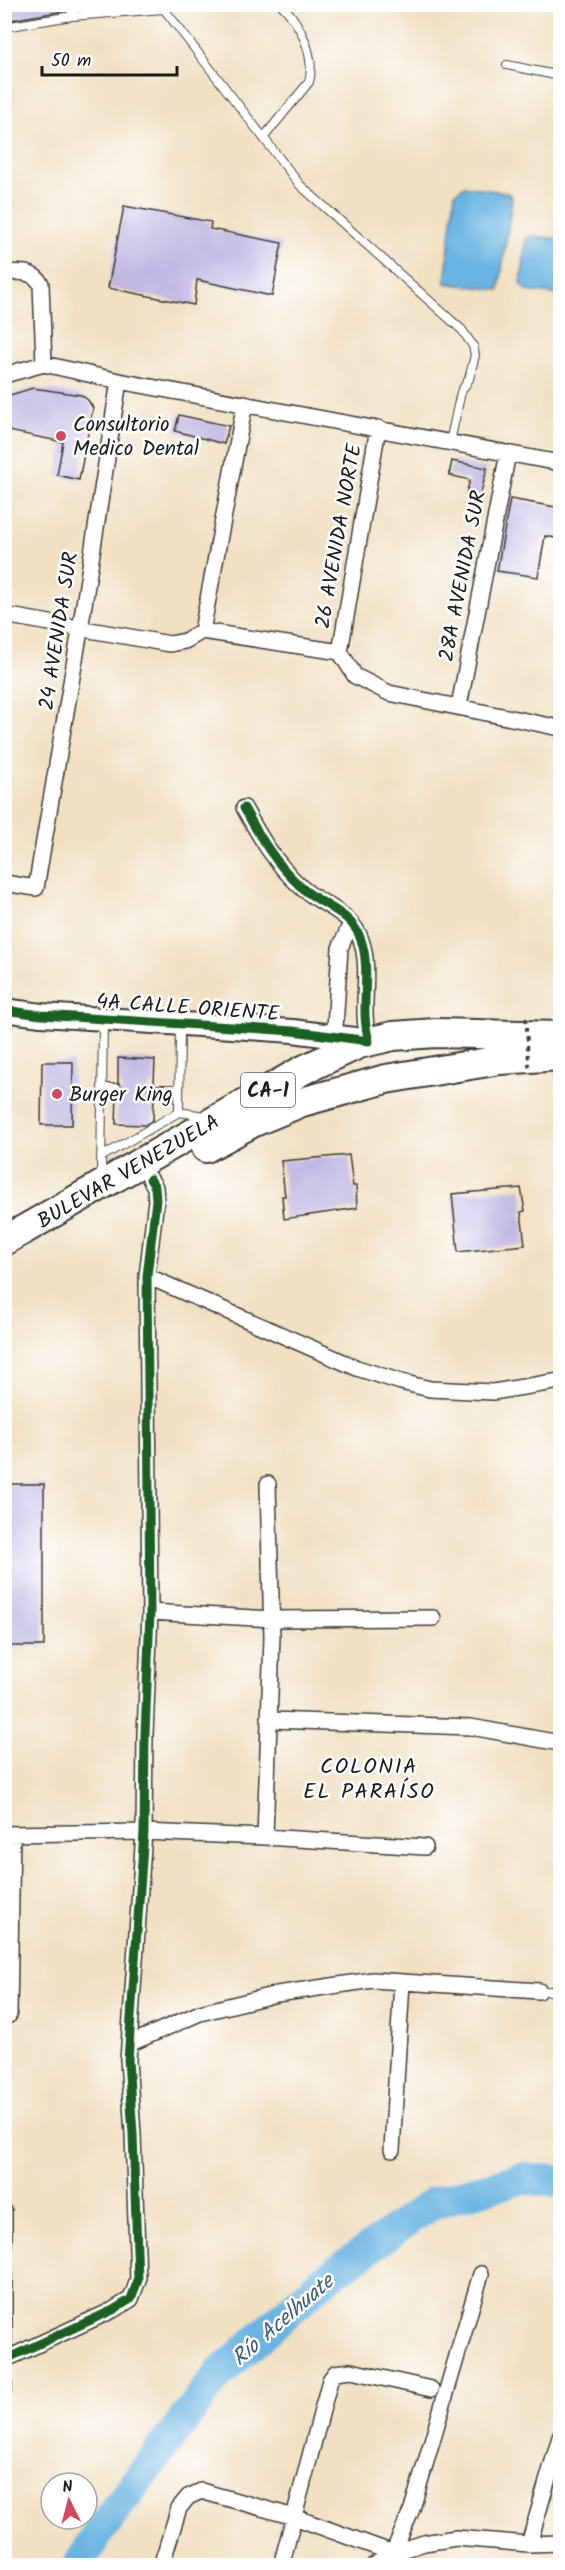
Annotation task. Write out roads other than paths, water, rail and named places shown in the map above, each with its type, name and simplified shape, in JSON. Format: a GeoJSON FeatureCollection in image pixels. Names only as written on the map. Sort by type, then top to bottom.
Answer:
{"type":"FeatureCollection","features":[{"type":"Feature","properties":{"kind":"highway","name":"BULEVAR VENEZUELA"},"geometry":{"type":"LineString","coordinates":[[4,1241],[219,1118],[334,1045],[436,1033],[561,1036]]}},
{"type":"Feature","properties":{"kind":"highway"},"geometry":{"type":"LineString","coordinates":[[360,1087],[376,1068],[378,1057],[369,1041]]}},
{"type":"Feature","properties":{"kind":"highway","name":"BULEVAR VENEZUELA"},"geometry":{"type":"LineString","coordinates":[[4,1259],[254,1122],[302,1102],[387,1079],[500,1060],[561,1056]]}},
{"type":"Feature","properties":{"kind":"street"},"geometry":{"type":"LineString","coordinates":[[4,273],[31,274],[36,276],[41,284],[44,364]]}},
{"type":"Feature","properties":{"kind":"street"},"geometry":{"type":"LineString","coordinates":[[4,375],[44,364],[119,381],[561,463]]}},
{"type":"Feature","properties":{"kind":"street","name":"24 AVENIDA SUR"},"geometry":{"type":"LineString","coordinates":[[4,883],[36,888],[119,381]]}},
{"type":"Feature","properties":{"kind":"street"},"geometry":{"type":"LineString","coordinates":[[202,631],[245,403]]}},
{"type":"Feature","properties":{"kind":"street","name":"26 AVENIDA NORTE"},"geometry":{"type":"LineString","coordinates":[[340,652],[378,428]]}},
{"type":"Feature","properties":{"kind":"street","name":"28A AVENIDA SUR"},"geometry":{"type":"LineString","coordinates":[[459,706],[508,453]]}},
{"type":"Feature","properties":{"kind":"street"},"geometry":{"type":"LineString","coordinates":[[4,615],[170,644],[184,641],[202,631],[340,652],[355,676],[389,693],[561,728]]}},
{"type":"Feature","properties":{"kind":"street"},"geometry":{"type":"LineString","coordinates":[[243,808],[274,860],[302,888],[338,911],[351,923],[362,941],[365,957],[364,1024],[369,1041]]}},
{"type":"Feature","properties":{"kind":"street"},"geometry":{"type":"LineString","coordinates":[[334,1045],[340,948],[351,923]]}},
{"type":"Feature","properties":{"kind":"street","name":"4A CALLE ORIENTE"},"geometry":{"type":"LineString","coordinates":[[4,1010],[180,1025],[334,1045]]}},
{"type":"Feature","properties":{"kind":"street"},"geometry":{"type":"LineString","coordinates":[[5,2360],[113,2310],[131,2299],[138,2280],[129,2044],[144,1832],[150,1612],[147,1276],[156,1200],[150,1179]]}},
{"type":"Feature","properties":{"kind":"street"},"geometry":{"type":"LineString","coordinates":[[147,1276],[357,1368],[401,1382],[430,1389],[493,1392],[561,1382]]}},
{"type":"Feature","properties":{"kind":"street"},"geometry":{"type":"LineString","coordinates":[[266,1837],[272,1619],[268,1484]]}},
{"type":"Feature","properties":{"kind":"street"},"geometry":{"type":"LineString","coordinates":[[150,1612],[272,1619],[433,1618]]}},
{"type":"Feature","properties":{"kind":"street"},"geometry":{"type":"LineString","coordinates":[[271,1720],[471,1727],[554,1742]]}},
{"type":"Feature","properties":{"kind":"street"},"geometry":{"type":"LineString","coordinates":[[9,2015],[8,1834],[144,1832],[424,1846]]}},
{"type":"Feature","properties":{"kind":"street"},"geometry":{"type":"LineString","coordinates":[[129,2044],[200,2013],[277,1994],[373,1980],[539,1991]]}},
{"type":"Feature","properties":{"kind":"street"},"geometry":{"type":"LineString","coordinates":[[392,2150],[402,1982]]}},
{"type":"Feature","properties":{"kind":"street"},"geometry":{"type":"LineString","coordinates":[[4,2211],[4,2388]]}},
{"type":"Feature","properties":{"kind":"street"},"geometry":{"type":"LineString","coordinates":[[393,2553],[412,2509],[481,2274]]}},
{"type":"Feature","properties":{"kind":"street"},"geometry":{"type":"LineString","coordinates":[[281,2565],[330,2379],[335,2373],[351,2371],[431,2389]]}},
{"type":"Feature","properties":{"kind":"street"},"geometry":{"type":"LineString","coordinates":[[529,2544],[561,2437]]}},
{"type":"Feature","properties":{"kind":"street"},"geometry":{"type":"LineString","coordinates":[[161,2565],[179,2508],[188,2497],[201,2491],[294,2517],[393,2553]]}},
{"type":"Feature","properties":{"kind":"street"},"geometry":{"type":"LineString","coordinates":[[373,2565],[393,2553],[424,2543],[456,2538],[529,2544],[561,2543]]}},
{"type":"Feature","properties":{"kind":"lane"},"geometry":{"type":"LineString","coordinates":[[71,4],[72,16]]}},
{"type":"Feature","properties":{"kind":"lane"},"geometry":{"type":"LineString","coordinates":[[264,137],[309,82],[312,71],[310,57],[298,28],[281,4]]}},
{"type":"Feature","properties":{"kind":"lane"},"geometry":{"type":"LineString","coordinates":[[4,27],[72,16],[164,9],[300,185],[462,330],[473,346],[474,364],[460,392],[450,442]]}},
{"type":"Feature","properties":{"kind":"lane"},"geometry":{"type":"LineString","coordinates":[[507,65],[561,76]]}},
{"type":"Feature","properties":{"kind":"lane"},"geometry":{"type":"LineString","coordinates":[[101,1186],[103,1019]]}},
{"type":"Feature","properties":{"kind":"lane"},"geometry":{"type":"LineString","coordinates":[[179,1112],[180,1025]]}},
{"type":"Feature","properties":{"kind":"lane"},"geometry":{"type":"LineString","coordinates":[[102,1088],[117,1088]]}},
{"type":"Feature","properties":{"kind":"lane"},"geometry":{"type":"LineString","coordinates":[[154,1089],[179,1089]]}},
{"type":"Feature","properties":{"kind":"lane"},"geometry":{"type":"LineString","coordinates":[[101,1157],[179,1112],[219,1118]]}},
{"type":"Feature","properties":{"kind":"lane"},"geometry":{"type":"LineString","coordinates":[[539,1991],[561,1991]]}},
{"type":"Feature","properties":{"kind":"water"},"geometry":{"type":"Polygon","coordinates":[[[464,186],[508,193],[512,198],[499,290],[445,283],[455,193],[464,186]]]}},
{"type":"Feature","properties":{"kind":"water"},"geometry":{"type":"Polygon","coordinates":[[[532,236],[560,239],[560,295],[527,291],[521,284],[526,239],[532,236]]]}},
{"type":"Feature","properties":{"kind":"waterway","name":"Río Acelhuate"},"geometry":{"type":"LineString","coordinates":[[78,2566],[102,2527],[219,2374],[321,2282],[433,2203],[523,2178],[560,2182]]}},
{"type":"Feature","properties":{"kind":"place","name":"Consultorio Medico Dental"},"geometry":{"type":"Point","coordinates":[61,436]}},
{"type":"Feature","properties":{"kind":"place","name":"Burger King"},"geometry":{"type":"Point","coordinates":[57,1094]}},
{"type":"Feature","properties":{"kind":"district","name":"COLONIA EL PARAÍSO"},"geometry":{"type":"Point","coordinates":[369,1778]}}]}
